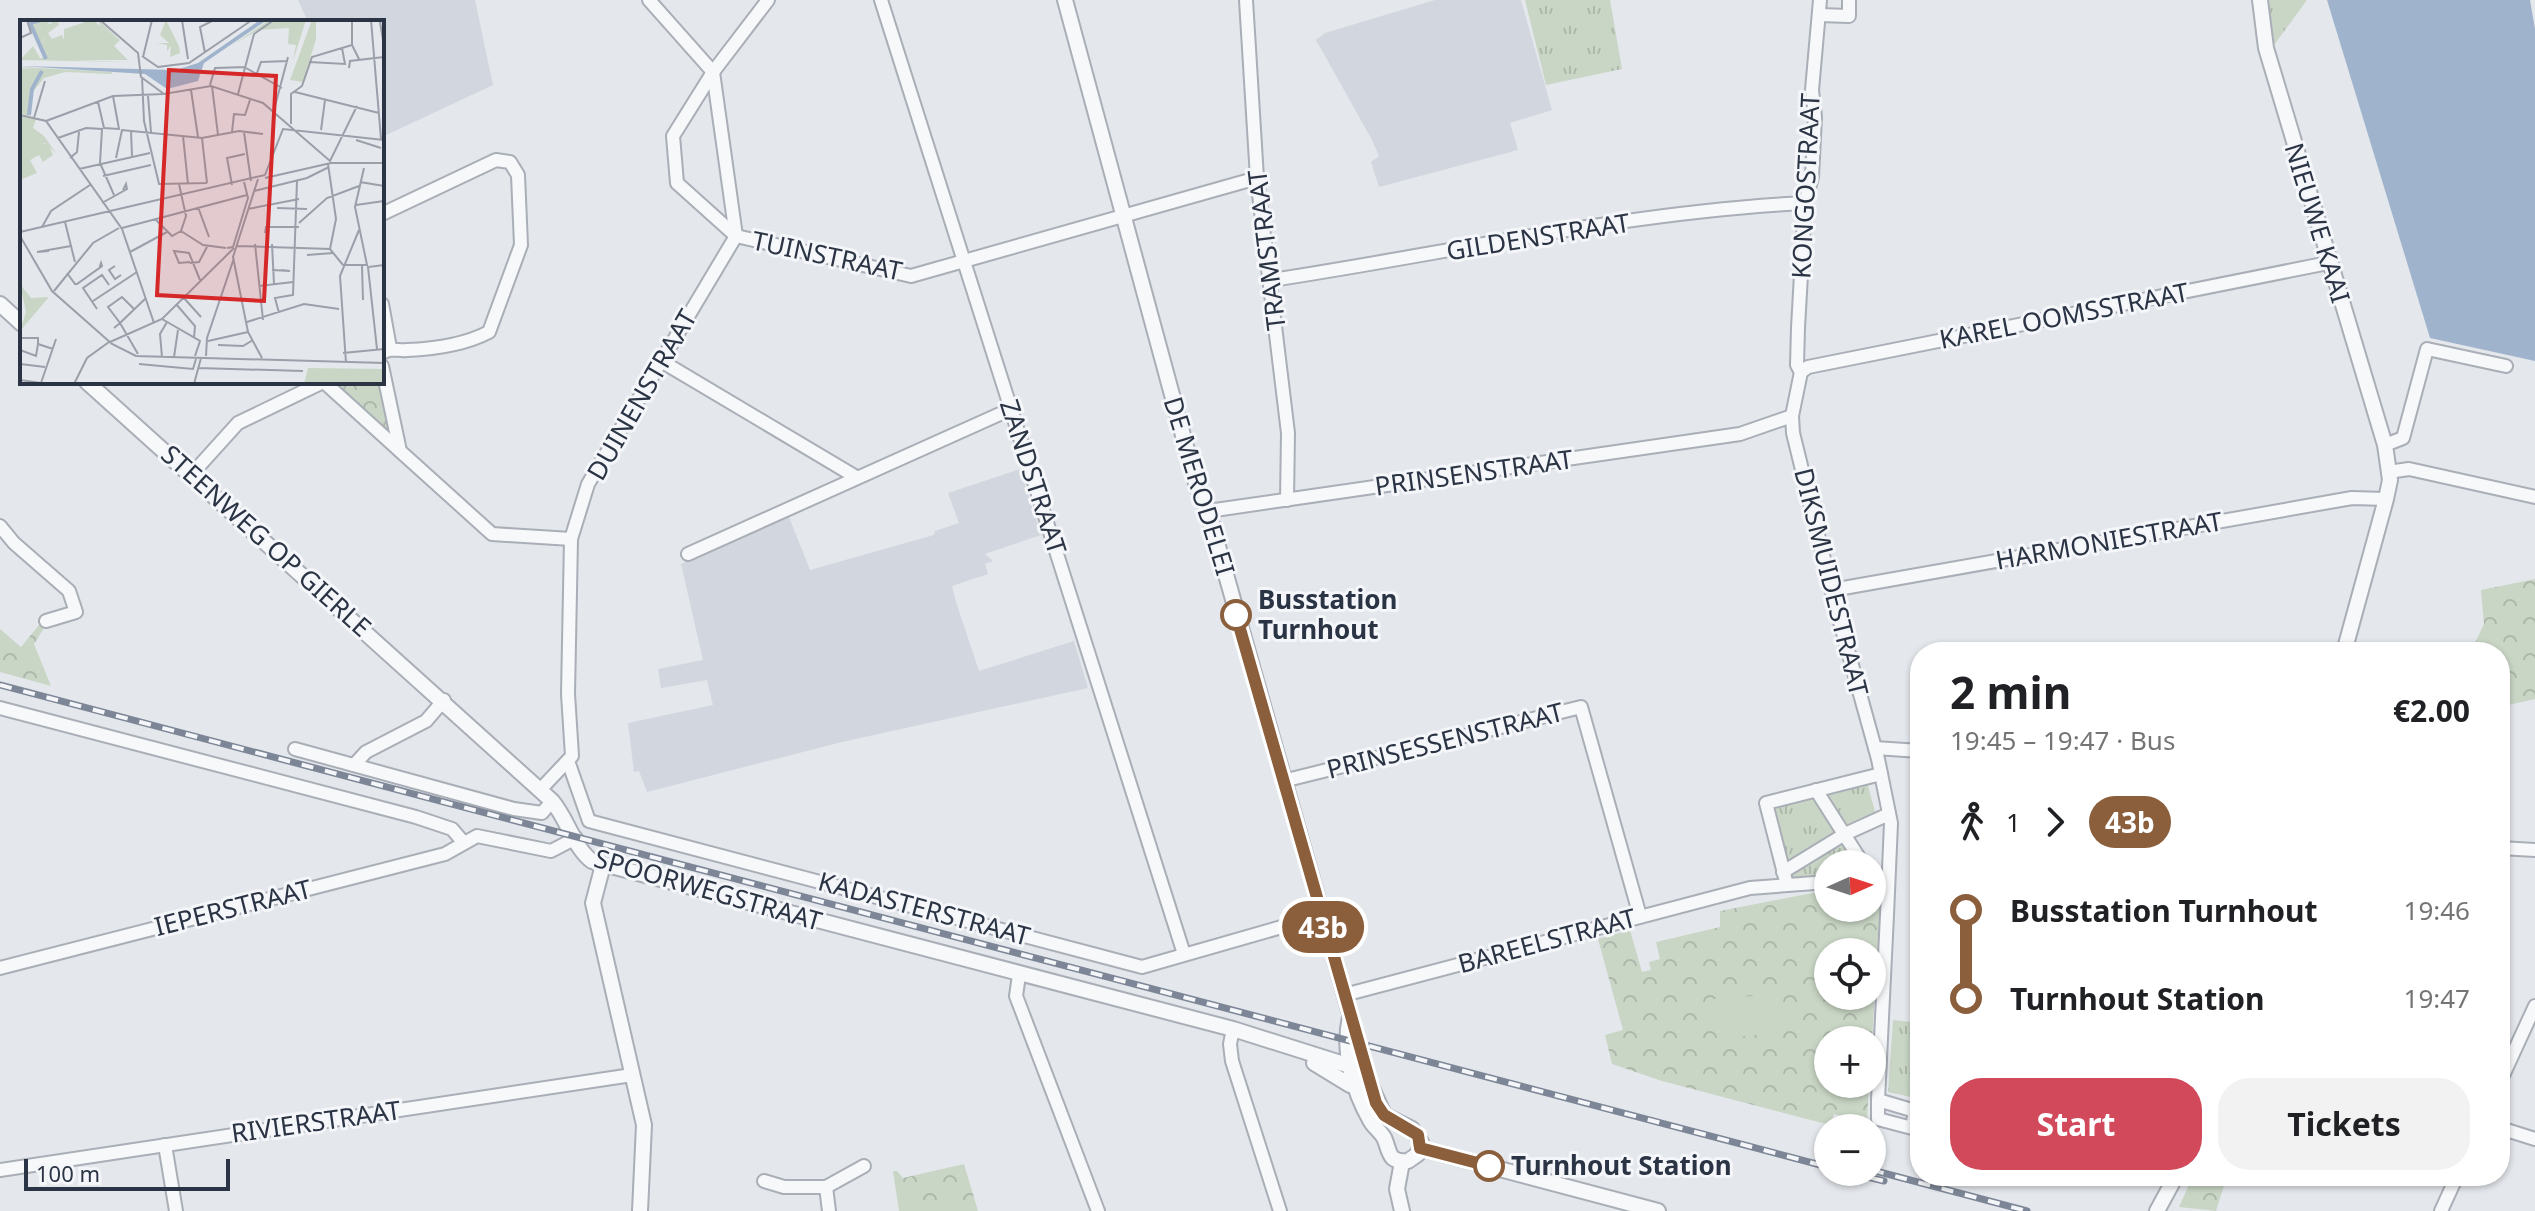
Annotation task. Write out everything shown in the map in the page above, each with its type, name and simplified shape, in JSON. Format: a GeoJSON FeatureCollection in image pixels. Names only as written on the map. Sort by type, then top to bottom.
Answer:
{"type":"FeatureCollection","features":[{"type":"Feature","properties":{"kind":"street"},"geometry":{"type":"LineString","coordinates":[[649,0],[713,72],[736,236]]}},
{"type":"Feature","properties":{"kind":"street"},"geometry":{"type":"LineString","coordinates":[[736,236],[677,183],[673,136],[713,72],[768,0]]}},
{"type":"Feature","properties":{"kind":"street","name":"ZANDSTRAAT"},"geometry":{"type":"LineString","coordinates":[[881,0],[1184,954]]}},
{"type":"Feature","properties":{"kind":"street","name":"DE MERODELEI"},"geometry":{"type":"LineString","coordinates":[[1065,0],[1197,487],[1208,511],[1366,1071],[1380,1109],[1418,1135],[1420,1148]]}},
{"type":"Feature","properties":{"kind":"street","name":"TRAMSTRAAT"},"geometry":{"type":"LineString","coordinates":[[1246,0],[1257,178],[1272,280],[1288,433],[1287,500]]}},
{"type":"Feature","properties":{"kind":"street","name":"KONGOSTRAAT"},"geometry":{"type":"LineString","coordinates":[[1792,416],[1801,372],[1797,365],[1797,339],[1805,203],[1812,177],[1815,117],[1812,90],[1820,0]]}},
{"type":"Feature","properties":{"kind":"street"},"geometry":{"type":"LineString","coordinates":[[1819,15],[1849,16],[1849,0]]}},
{"type":"Feature","properties":{"kind":"street","name":"NIEUWE KAAI"},"geometry":{"type":"LineString","coordinates":[[2260,0],[2261,29],[2328,263],[2385,445],[2388,472],[2386,499],[2347,642]]}},
{"type":"Feature","properties":{"kind":"street"},"geometry":{"type":"LineString","coordinates":[[384,213],[496,160],[510,162],[518,175],[520,257],[489,332],[477,339],[404,351],[386,350],[384,327]]}},
{"type":"Feature","properties":{"kind":"street","name":"TUINSTRAAT"},"geometry":{"type":"LineString","coordinates":[[736,236],[911,276],[1257,178]]}},
{"type":"Feature","properties":{"kind":"street","name":"GILDENSTRAAT"},"geometry":{"type":"LineString","coordinates":[[1272,280],[1572,230],[1752,205],[1805,203]]}},
{"type":"Feature","properties":{"kind":"street","name":"DUINENSTRAAT"},"geometry":{"type":"LineString","coordinates":[[568,761],[572,756],[568,694],[571,539],[588,484],[736,236]]}},
{"type":"Feature","properties":{"kind":"street","name":"KAREL OOMSSTRAAT"},"geometry":{"type":"LineString","coordinates":[[1801,372],[1808,367],[2328,263]]}},
{"type":"Feature","properties":{"kind":"street"},"geometry":{"type":"LineString","coordinates":[[0,304],[20,322]]}},
{"type":"Feature","properties":{"kind":"street"},"geometry":{"type":"LineString","coordinates":[[2385,445],[2403,438],[2427,349],[2506,366]]}},
{"type":"Feature","properties":{"kind":"street"},"geometry":{"type":"LineString","coordinates":[[661,361],[856,477]]}},
{"type":"Feature","properties":{"kind":"street"},"geometry":{"type":"LineString","coordinates":[[384,375],[400,451]]}},
{"type":"Feature","properties":{"kind":"street","name":"STEENWEG OP GIERLE"},"geometry":{"type":"LineString","coordinates":[[89,384],[444,700],[552,801],[576,838]]}},
{"type":"Feature","properties":{"kind":"street"},"geometry":{"type":"LineString","coordinates":[[191,475],[238,423],[319,384]]}},
{"type":"Feature","properties":{"kind":"street"},"geometry":{"type":"LineString","coordinates":[[325,384],[492,534],[502,538],[571,539]]}},
{"type":"Feature","properties":{"kind":"street"},"geometry":{"type":"LineString","coordinates":[[688,554],[1011,409]]}},
{"type":"Feature","properties":{"kind":"street","name":"PRINSENSTRAAT"},"geometry":{"type":"LineString","coordinates":[[1208,511],[1740,434],[1792,416]]}},
{"type":"Feature","properties":{"kind":"street","name":"DIKSMUIDESTRAAT"},"geometry":{"type":"LineString","coordinates":[[1792,416],[1889,814],[1878,1100]]}},
{"type":"Feature","properties":{"kind":"street"},"geometry":{"type":"LineString","coordinates":[[2388,472],[2409,469],[2535,497]]}},
{"type":"Feature","properties":{"kind":"street","name":"HARMONIESTRAAT"},"geometry":{"type":"LineString","coordinates":[[1832,590],[2352,498],[2386,499]]}},
{"type":"Feature","properties":{"kind":"street"},"geometry":{"type":"LineString","coordinates":[[0,526],[14,543],[69,591],[76,612],[46,621]]}},
{"type":"Feature","properties":{"kind":"street"},"geometry":{"type":"LineString","coordinates":[[354,765],[366,752],[426,721],[444,700]]}},
{"type":"Feature","properties":{"kind":"street","name":"PRINSESSENSTRAAT"},"geometry":{"type":"LineString","coordinates":[[1283,781],[1581,707],[1640,916]]}},
{"type":"Feature","properties":{"kind":"street"},"geometry":{"type":"LineString","coordinates":[[0,708],[416,817],[452,829],[464,843]]}},
{"type":"Feature","properties":{"kind":"street"},"geometry":{"type":"LineString","coordinates":[[1875,748],[1910,750]]}},
{"type":"Feature","properties":{"kind":"street"},"geometry":{"type":"LineString","coordinates":[[295,749],[514,809],[542,813],[552,801]]}},
{"type":"Feature","properties":{"kind":"street"},"geometry":{"type":"LineString","coordinates":[[540,790],[568,761]]}},
{"type":"Feature","properties":{"kind":"street","name":"KADASTERSTRAAT"},"geometry":{"type":"LineString","coordinates":[[568,761],[589,821],[1142,967],[1320,916]]}},
{"type":"Feature","properties":{"kind":"street"},"geometry":{"type":"LineString","coordinates":[[1787,885],[1766,803],[1881,774]]}},
{"type":"Feature","properties":{"kind":"street"},"geometry":{"type":"LineString","coordinates":[[1816,790],[1855,850]]}},
{"type":"Feature","properties":{"kind":"street"},"geometry":{"type":"LineString","coordinates":[[1783,872],[1845,834],[1889,814]]}},
{"type":"Feature","properties":{"kind":"street","name":"SPOORWEGSTRAAT"},"geometry":{"type":"LineString","coordinates":[[464,843],[487,835],[551,851],[576,838],[584,856],[603,865],[1233,1029],[1366,1071]]}},
{"type":"Feature","properties":{"kind":"street","name":"IEPERSTRAAT"},"geometry":{"type":"LineString","coordinates":[[0,968],[445,854],[464,843]]}},
{"type":"Feature","properties":{"kind":"street"},"geometry":{"type":"LineString","coordinates":[[2510,849],[2535,850]]}},
{"type":"Feature","properties":{"kind":"street"},"geometry":{"type":"LineString","coordinates":[[603,865],[593,903],[644,1125],[640,1211]]}},
{"type":"Feature","properties":{"kind":"street","name":"BAREELSTRAAT"},"geometry":{"type":"LineString","coordinates":[[1344,995],[1750,888],[1814,883]]}},
{"type":"Feature","properties":{"kind":"street"},"geometry":{"type":"LineString","coordinates":[[1019,975],[1016,996],[1098,1211]]}},
{"type":"Feature","properties":{"kind":"street"},"geometry":{"type":"LineString","coordinates":[[2510,1060],[2535,1006]]}},
{"type":"Feature","properties":{"kind":"street","name":"DE MERODELEI"},"geometry":{"type":"LineString","coordinates":[[1350,1017],[1346,1041],[1356,1085],[1371,1123],[1385,1139],[1388,1155],[1402,1162]]}},
{"type":"Feature","properties":{"kind":"street"},"geometry":{"type":"LineString","coordinates":[[1233,1029],[1230,1044],[1232,1061],[1280,1211]]}},
{"type":"Feature","properties":{"kind":"street","name":"SPOORWEGSTRAAT"},"geometry":{"type":"LineString","coordinates":[[1295,1049],[1350,1085],[1356,1085]]}},
{"type":"Feature","properties":{"kind":"street","name":"RIVIERSTRAAT"},"geometry":{"type":"LineString","coordinates":[[0,1170],[632,1075]]}},
{"type":"Feature","properties":{"kind":"street"},"geometry":{"type":"LineString","coordinates":[[1385,1139],[1392,1129],[1406,1126]]}},
{"type":"Feature","properties":{"kind":"street"},"geometry":{"type":"LineString","coordinates":[[2510,1131],[2535,1139]]}},
{"type":"Feature","properties":{"kind":"street"},"geometry":{"type":"LineString","coordinates":[[165,1145],[176,1211]]}},
{"type":"Feature","properties":{"kind":"street"},"geometry":{"type":"LineString","coordinates":[[1402,1211],[1397,1189],[1402,1162],[1414,1158],[1420,1148],[1658,1211]]}},
{"type":"Feature","properties":{"kind":"street"},"geometry":{"type":"LineString","coordinates":[[764,1181],[784,1187],[826,1187],[864,1166]]}},
{"type":"Feature","properties":{"kind":"street"},"geometry":{"type":"LineString","coordinates":[[2157,1211],[2171,1186]]}},
{"type":"Feature","properties":{"kind":"street"},"geometry":{"type":"LineString","coordinates":[[2441,1211],[2452,1186]]}},
{"type":"Feature","properties":{"kind":"street"},"geometry":{"type":"LineString","coordinates":[[826,1187],[829,1211]]}},
{"type":"Feature","properties":{"kind":"shaded area"},"geometry":{"type":"Polygon","coordinates":[[[298,0],[475,0],[493,85],[384,136],[384,20],[307,20],[298,0]]]}},
{"type":"Feature","properties":{"kind":"shaded area"},"geometry":{"type":"Polygon","coordinates":[[[1435,0],[1521,0],[1552,110],[1510,123],[1518,150],[1379,187],[1371,162],[1379,156],[1316,40],[1325,33],[1435,0]]]}},
{"type":"Feature","properties":{"kind":"shaded area"},"geometry":{"type":"Polygon","coordinates":[[[1020,469],[1041,535],[985,554],[993,561],[985,564],[988,574],[952,586],[956,602],[979,671],[1074,641],[1088,688],[842,742],[647,792],[639,771],[634,772],[628,723],[713,705],[707,680],[661,688],[658,669],[703,660],[681,564],[789,517],[810,570],[934,535],[935,531],[959,523],[948,493],[1020,469]]]}},
{"type":"Feature","properties":{"kind":"green space"},"geometry":{"type":"Polygon","coordinates":[[[1525,0],[1610,0],[1622,69],[1546,85],[1525,0]]]}},
{"type":"Feature","properties":{"kind":"green space"},"geometry":{"type":"Polygon","coordinates":[[[2269,0],[2307,0],[2274,45],[2269,0]]]}},
{"type":"Feature","properties":{"kind":"green space"},"geometry":{"type":"Polygon","coordinates":[[[329,384],[381,384],[392,439],[329,384]]]}},
{"type":"Feature","properties":{"kind":"green space"},"geometry":{"type":"Polygon","coordinates":[[[2535,579],[2535,699],[2510,705],[2510,642],[2476,642],[2484,624],[2481,590],[2535,579]]]}},
{"type":"Feature","properties":{"kind":"green space"},"geometry":{"type":"Polygon","coordinates":[[[39,625],[44,628],[34,644],[51,686],[0,672],[0,629],[21,647],[39,625]]]}},
{"type":"Feature","properties":{"kind":"green space"},"geometry":{"type":"Polygon","coordinates":[[[1867,782],[1875,812],[1847,824],[1822,794],[1867,782]]]}},
{"type":"Feature","properties":{"kind":"green space"},"geometry":{"type":"Polygon","coordinates":[[[1816,796],[1836,831],[1787,865],[1773,807],[1816,796]]]}},
{"type":"Feature","properties":{"kind":"green space"},"geometry":{"type":"Polygon","coordinates":[[[1814,860],[1814,878],[1791,880],[1789,872],[1814,860]]]}},
{"type":"Feature","properties":{"kind":"green space"},"geometry":{"type":"Polygon","coordinates":[[[1814,893],[1814,922],[1879,922],[1878,938],[1814,938],[1814,1010],[1874,1010],[1873,1026],[1814,1026],[1814,1098],[1868,1098],[1867,1114],[1814,1114],[1814,1121],[1662,1081],[1612,1064],[1605,1035],[1623,1030],[1598,939],[1630,930],[1642,972],[1651,970],[1649,962],[1660,959],[1656,942],[1720,927],[1720,911],[1814,893]]]}},
{"type":"Feature","properties":{"kind":"green space"},"geometry":{"type":"Polygon","coordinates":[[[1779,994],[1782,1033],[1717,1038],[1714,999],[1779,994]]]}},
{"type":"Feature","properties":{"kind":"green space"},"geometry":{"type":"Polygon","coordinates":[[[1893,1020],[1910,1022],[1910,1097],[1888,1092],[1893,1020]]]}},
{"type":"Feature","properties":{"kind":"green space"},"geometry":{"type":"Polygon","coordinates":[[[964,1164],[978,1211],[899,1211],[893,1171],[903,1178],[964,1164]]]}},
{"type":"Feature","properties":{"kind":"green space"},"geometry":{"type":"Polygon","coordinates":[[[2188,1186],[2224,1186],[2216,1211],[2179,1207],[2188,1186]]]}},
{"type":"Feature","properties":{"kind":"water"},"geometry":{"type":"Polygon","coordinates":[[[2327,0],[2530,0],[2535,29],[2535,361],[2430,338],[2327,0]]]}},
{"type":"Feature","properties":{"kind":"railway"},"geometry":{"type":"LineString","coordinates":[[0,685],[1814,1163]]}},
{"type":"Feature","properties":{"kind":"railway"},"geometry":{"type":"LineString","coordinates":[[1886,1174],[1910,1180]]}},
{"type":"Feature","properties":{"kind":"railway"},"geometry":{"type":"LineString","coordinates":[[1932,1186],[2027,1211]]}},
{"type":"Feature","properties":{"kind":"bus line","name":"43b"},"geometry":{"type":"LineString","coordinates":[[1236,615],[1376,1103],[1384,1115],[1418,1135],[1420,1148],[1489,1166]]}},
{"type":"Feature","properties":{"kind":"place","name":"Busstation Turnhout"},"geometry":{"type":"Point","coordinates":[1236,615]}},
{"type":"Feature","properties":{"kind":"place","name":"Turnhout Station"},"geometry":{"type":"Point","coordinates":[1489,1166]}}]}
